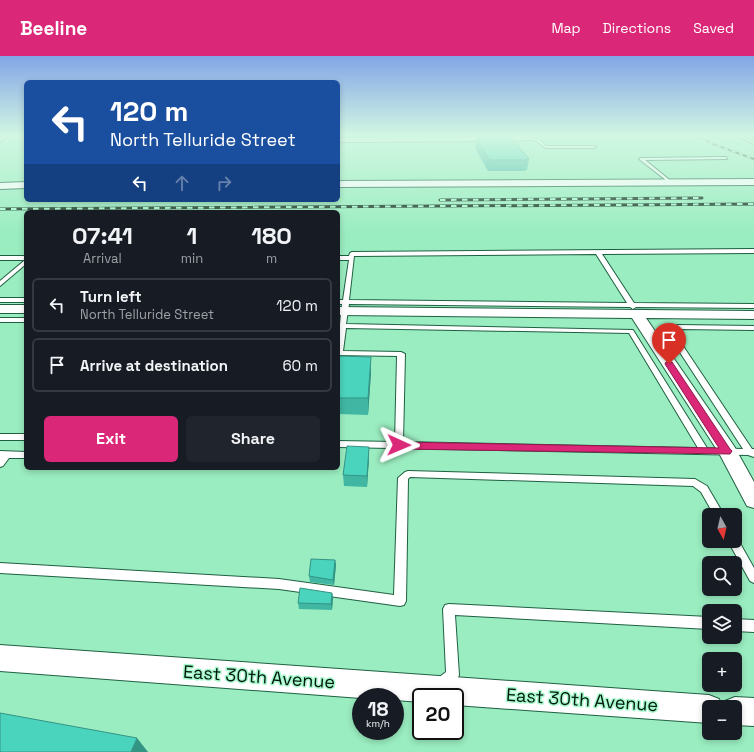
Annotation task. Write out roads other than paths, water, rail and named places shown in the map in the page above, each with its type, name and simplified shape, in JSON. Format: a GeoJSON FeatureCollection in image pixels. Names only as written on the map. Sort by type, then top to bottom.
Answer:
{"type":"FeatureCollection","features":[{"type":"Feature","properties":{"kind":"street"},"geometry":{"type":"LineString","coordinates":[[340,184],[754,182]]}},
{"type":"Feature","properties":{"kind":"street"},"geometry":{"type":"LineString","coordinates":[[0,186],[24,185]]}},
{"type":"Feature","properties":{"kind":"street"},"geometry":{"type":"LineString","coordinates":[[341,306],[634,309],[754,315]]}},
{"type":"Feature","properties":{"kind":"street"},"geometry":{"type":"LineString","coordinates":[[0,309],[24,309]]}},
{"type":"Feature","properties":{"kind":"street"},"geometry":{"type":"LineString","coordinates":[[634,309],[727,451],[754,500]]}},
{"type":"Feature","properties":{"kind":"street","name":"East 30th Avenue"},"geometry":{"type":"LineString","coordinates":[[0,658],[412,688]]}},
{"type":"Feature","properties":{"kind":"street","name":"East 30th Avenue"},"geometry":{"type":"LineString","coordinates":[[464,692],[702,709]]}},
{"type":"Feature","properties":{"kind":"street"},"geometry":{"type":"LineString","coordinates":[[742,711],[754,712]]}},
{"type":"Feature","properties":{"kind":"lane"},"geometry":{"type":"LineString","coordinates":[[652,167],[671,183]]}},
{"type":"Feature","properties":{"kind":"lane"},"geometry":{"type":"LineString","coordinates":[[704,451],[631,331],[340,326],[341,306],[352,254],[754,251]]}},
{"type":"Feature","properties":{"kind":"lane"},"geometry":{"type":"LineString","coordinates":[[598,252],[634,309],[754,306]]}},
{"type":"Feature","properties":{"kind":"lane"},"geometry":{"type":"LineString","coordinates":[[0,258],[24,259]]}},
{"type":"Feature","properties":{"kind":"lane"},"geometry":{"type":"LineString","coordinates":[[340,258],[351,258]]}},
{"type":"Feature","properties":{"kind":"lane"},"geometry":{"type":"LineString","coordinates":[[0,284],[24,261]]}},
{"type":"Feature","properties":{"kind":"lane"},"geometry":{"type":"LineString","coordinates":[[0,300],[24,300]]}},
{"type":"Feature","properties":{"kind":"lane"},"geometry":{"type":"LineString","coordinates":[[0,320],[24,320]]}},
{"type":"Feature","properties":{"kind":"lane"},"geometry":{"type":"LineString","coordinates":[[752,453],[671,334],[678,327],[754,328]]}},
{"type":"Feature","properties":{"kind":"lane"},"geometry":{"type":"LineString","coordinates":[[340,353],[401,354],[399,445]]}},
{"type":"Feature","properties":{"kind":"lane"},"geometry":{"type":"LineString","coordinates":[[0,437],[24,437]]}},
{"type":"Feature","properties":{"kind":"lane"},"geometry":{"type":"LineString","coordinates":[[340,444],[727,451],[752,453]]}},
{"type":"Feature","properties":{"kind":"lane"},"geometry":{"type":"LineString","coordinates":[[0,464],[3,455],[24,455]]}},
{"type":"Feature","properties":{"kind":"lane"},"geometry":{"type":"LineString","coordinates":[[0,568],[278,584],[400,602],[402,478],[408,474],[695,483],[704,489],[715,508]]}},
{"type":"Feature","properties":{"kind":"lane"},"geometry":{"type":"LineString","coordinates":[[738,548],[754,578]]}},
{"type":"Feature","properties":{"kind":"lane"},"geometry":{"type":"LineString","coordinates":[[437,688],[453,675],[449,609],[702,623]]}},
{"type":"Feature","properties":{"kind":"lane"},"geometry":{"type":"LineString","coordinates":[[742,625],[754,626]]}},
{"type":"Feature","properties":{"kind":"railway"},"geometry":{"type":"LineString","coordinates":[[440,200],[702,198]]}},
{"type":"Feature","properties":{"kind":"railway"},"geometry":{"type":"LineString","coordinates":[[0,209],[754,204]]}}]}
